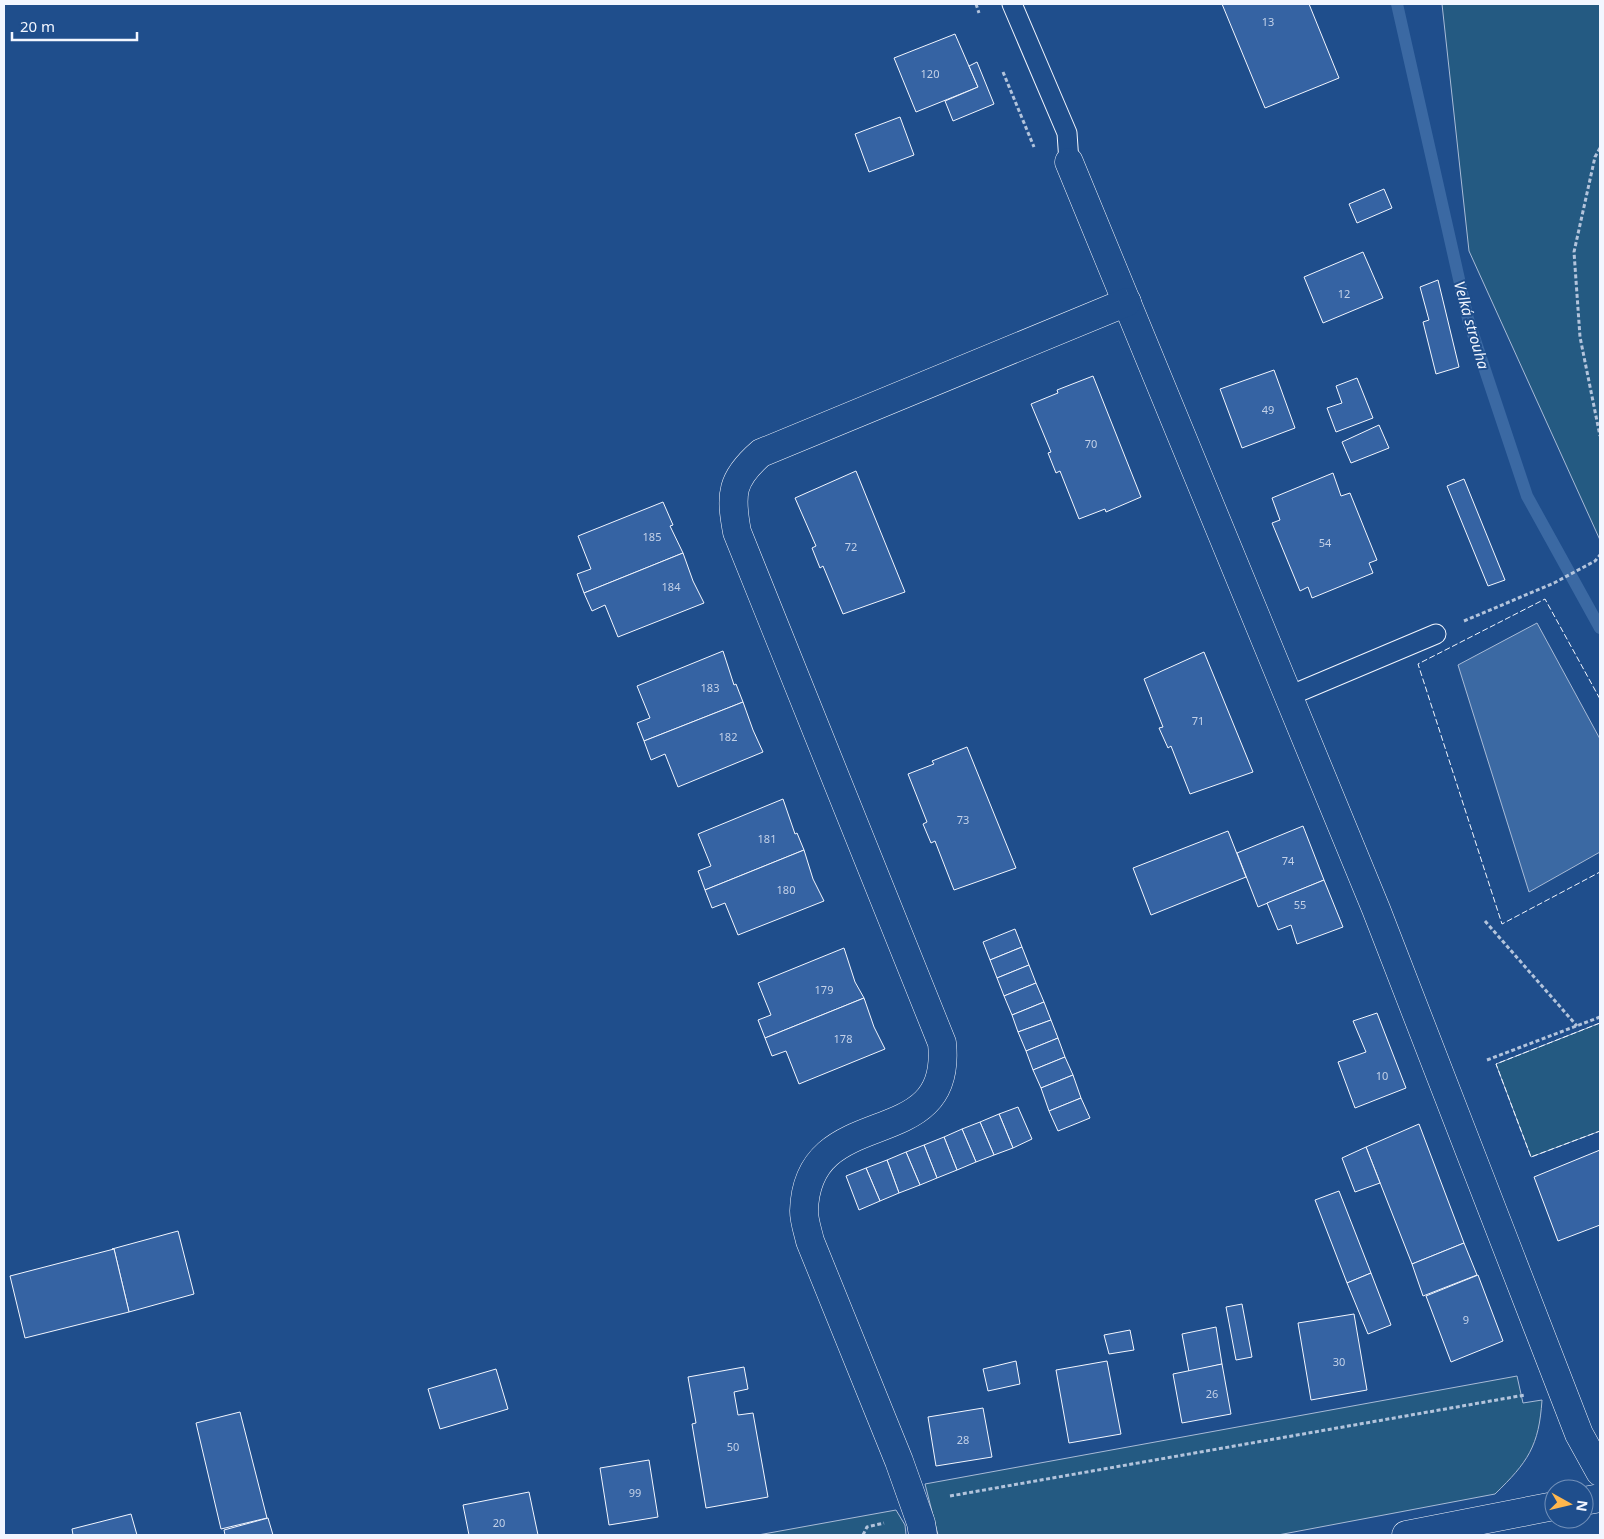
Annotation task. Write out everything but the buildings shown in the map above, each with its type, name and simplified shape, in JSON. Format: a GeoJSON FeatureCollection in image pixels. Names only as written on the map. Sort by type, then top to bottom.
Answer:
{"type":"FeatureCollection","features":[{"type":"Feature","properties":{"kind":"street"},"geometry":{"type":"LineString","coordinates":[[1069,162],[1376,909],[1563,1388],[1579,1434],[1600,1472]]}},
{"type":"Feature","properties":{"kind":"street"},"geometry":{"type":"LineString","coordinates":[[923,1535],[914,1502],[810,1242],[804,1214],[806,1186],[813,1170],[822,1159],[840,1144],[917,1111],[933,1096],[943,1066],[942,1043],[738,532],[733,509],[735,487],[744,468],[761,453],[1127,302]]}},
{"type":"Feature","properties":{"kind":"street"},"geometry":{"type":"LineString","coordinates":[[1406,1535],[1544,1508]]}},
{"type":"Feature","properties":{"kind":"lane"},"geometry":{"type":"LineString","coordinates":[[1012,4],[1067,134],[1069,162]]}},
{"type":"Feature","properties":{"kind":"lane"},"geometry":{"type":"LineString","coordinates":[[1289,696],[1436,634]]}},
{"type":"Feature","properties":{"kind":"path"},"geometry":{"type":"LineString","coordinates":[[1600,148],[1595,158],[1574,252],[1580,337],[1600,436]]}},
{"type":"Feature","properties":{"kind":"path"},"geometry":{"type":"LineString","coordinates":[[1436,634],[1554,583],[1595,560],[1600,555]]}},
{"type":"Feature","properties":{"kind":"path"},"geometry":{"type":"LineString","coordinates":[[1485,921],[1577,1026]]}},
{"type":"Feature","properties":{"kind":"path"},"geometry":{"type":"LineString","coordinates":[[1487,1060],[1600,1016]]}},
{"type":"Feature","properties":{"kind":"path"},"geometry":{"type":"LineString","coordinates":[[863,1535],[867,1527],[897,1520],[914,1502],[1563,1388]]}},
{"type":"Feature","properties":{"kind":"shaded area"},"geometry":{"type":"Polygon","coordinates":[[[1442,4],[1600,4],[1600,540],[1469,251],[1442,4]]]}},
{"type":"Feature","properties":{"kind":"shaded area"},"geometry":{"type":"Polygon","coordinates":[[[1537,623],[1600,739],[1600,852],[1529,892],[1458,665],[1537,623]]]}},
{"type":"Feature","properties":{"kind":"shaded area"},"geometry":{"type":"Polygon","coordinates":[[[1600,1023],[1600,1131],[1531,1157],[1496,1064],[1600,1023]]]}},
{"type":"Feature","properties":{"kind":"shaded area"},"geometry":{"type":"Polygon","coordinates":[[[1517,1376],[1523,1403],[1542,1400],[1538,1430],[1535,1442],[1524,1462],[1495,1494],[1278,1535],[938,1535],[925,1484],[1517,1376]]]}},
{"type":"Feature","properties":{"kind":"shaded area"},"geometry":{"type":"Polygon","coordinates":[[[896,1510],[905,1525],[906,1535],[758,1535],[896,1510]]]}},
{"type":"Feature","properties":{"kind":"waterway","name":"Velká strouha"},"geometry":{"type":"LineString","coordinates":[[1397,4],[1468,319],[1527,496],[1600,628]]}},
{"type":"Feature","properties":{"kind":"fence"},"geometry":{"type":"LineString","coordinates":[[1600,699],[1545,599],[1418,664],[1502,924],[1600,872]]}},
{"type":"Feature","properties":{"kind":"fence"},"geometry":{"type":"LineString","coordinates":[[1600,1023],[1496,1064],[1531,1157],[1600,1131]]}}]}
